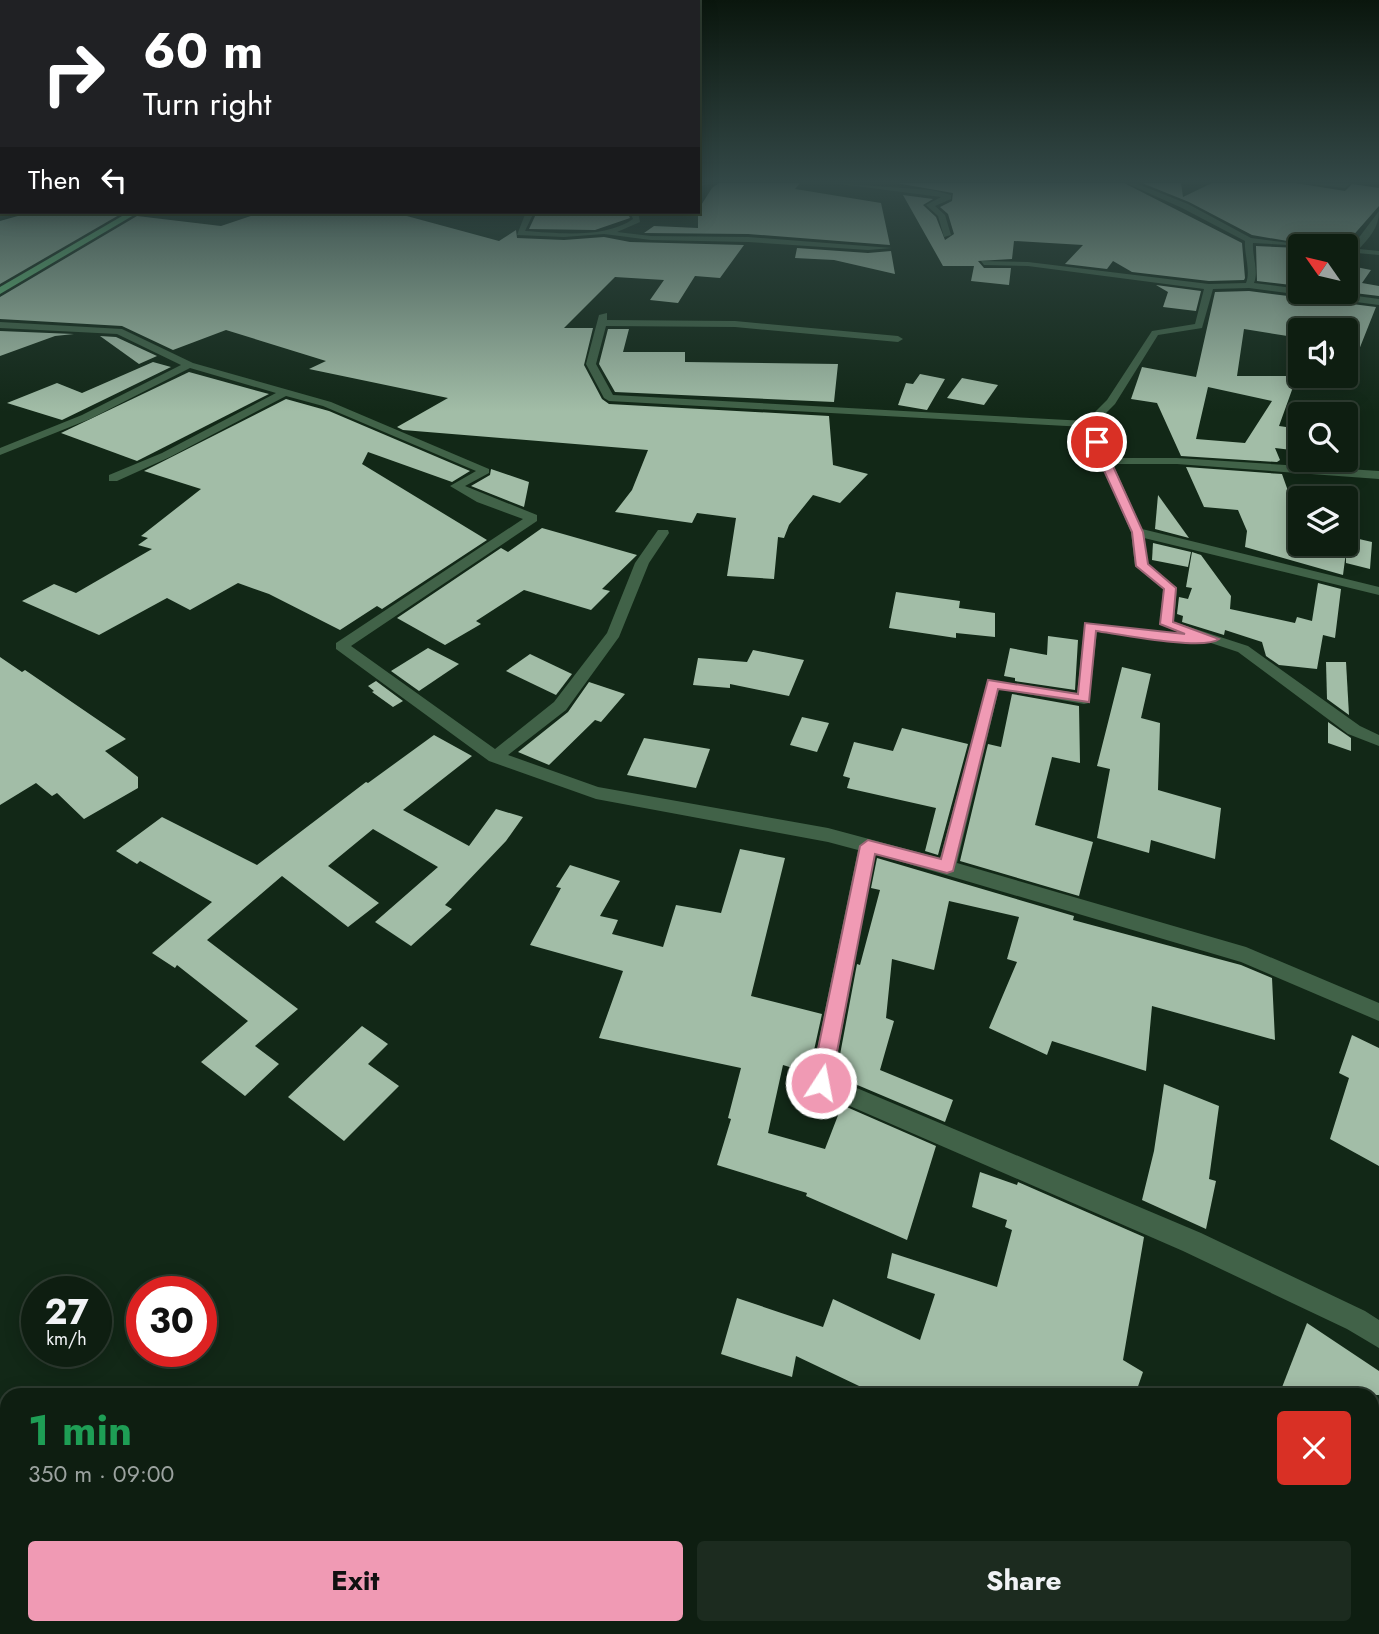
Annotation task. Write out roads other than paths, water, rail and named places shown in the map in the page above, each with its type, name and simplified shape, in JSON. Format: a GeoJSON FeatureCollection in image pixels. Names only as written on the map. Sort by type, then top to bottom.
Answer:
{"type":"FeatureCollection","features":[{"type":"Feature","properties":{"kind":"highway"},"geometry":{"type":"LineString","coordinates":[[0,291],[54,259]]}},
{"type":"Feature","properties":{"kind":"street"},"geometry":{"type":"LineString","coordinates":[[1249,259],[1254,276],[1249,285]]}},
{"type":"Feature","properties":{"kind":"street"},"geometry":{"type":"LineString","coordinates":[[984,264],[1028,264],[1209,287],[1249,285],[1288,290]]}},
{"type":"Feature","properties":{"kind":"street"},"geometry":{"type":"LineString","coordinates":[[898,339],[735,324],[603,319],[591,364],[609,398],[1089,424],[1111,402],[1155,333],[1166,329],[1199,326],[1209,287]]}},
{"type":"Feature","properties":{"kind":"street"},"geometry":{"type":"LineString","coordinates":[[1358,299],[1379,302]]}},
{"type":"Feature","properties":{"kind":"street"},"geometry":{"type":"LineString","coordinates":[[0,325],[118,331],[189,365],[327,404],[485,471],[456,486],[481,499],[533,518],[341,646],[495,757],[596,793],[828,835],[947,867],[1246,955],[1379,1012]]}},
{"type":"Feature","properties":{"kind":"street"},"geometry":{"type":"LineString","coordinates":[[0,452],[86,417],[189,365]]}},
{"type":"Feature","properties":{"kind":"street"},"geometry":{"type":"LineString","coordinates":[[113,478],[166,455],[285,392]]}},
{"type":"Feature","properties":{"kind":"street"},"geometry":{"type":"LineString","coordinates":[[1089,424],[1137,532],[1142,566],[1170,588],[1167,624],[1243,649],[1354,730],[1379,741]]}},
{"type":"Feature","properties":{"kind":"street"},"geometry":{"type":"LineString","coordinates":[[1104,461],[1319,468],[1379,475]]}},
{"type":"Feature","properties":{"kind":"street"},"geometry":{"type":"LineString","coordinates":[[1137,532],[1379,591]]}},
{"type":"Feature","properties":{"kind":"street"},"geometry":{"type":"LineString","coordinates":[[495,757],[560,706],[591,665],[614,634],[642,563],[663,533]]}},
{"type":"Feature","properties":{"kind":"street"},"geometry":{"type":"LineString","coordinates":[[947,867],[993,683],[1084,699],[1090,626],[1168,638],[1213,639]]}},
{"type":"Feature","properties":{"kind":"street"},"geometry":{"type":"LineString","coordinates":[[868,846],[821,1083],[1192,1242],[1356,1320],[1379,1335]]}}]}
